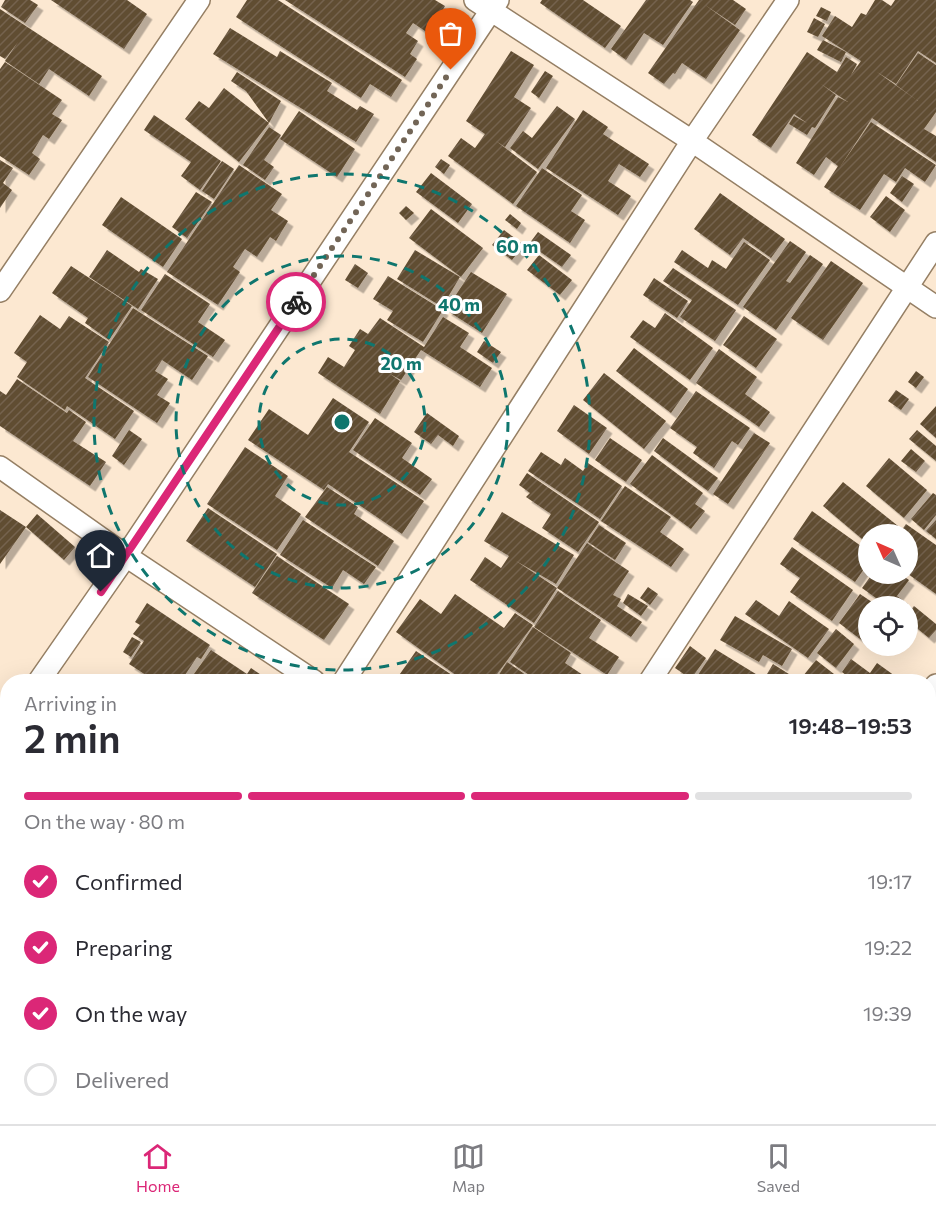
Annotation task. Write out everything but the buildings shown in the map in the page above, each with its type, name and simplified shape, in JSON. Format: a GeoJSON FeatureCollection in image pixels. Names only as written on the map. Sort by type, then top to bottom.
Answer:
{"type":"FeatureCollection","features":[{"type":"Feature","properties":{"kind":"street"},"geometry":{"type":"LineString","coordinates":[[0,291],[199,0]]}},
{"type":"Feature","properties":{"kind":"street"},"geometry":{"type":"LineString","coordinates":[[349,674],[692,141],[788,0]]}},
{"type":"Feature","properties":{"kind":"street"},"geometry":{"type":"LineString","coordinates":[[44,674],[126,556],[488,4],[936,307]]}},
{"type":"Feature","properties":{"kind":"street"},"geometry":{"type":"LineString","coordinates":[[655,674],[936,243]]}},
{"type":"Feature","properties":{"kind":"street"},"geometry":{"type":"LineString","coordinates":[[0,467],[126,556],[303,674]]}},
{"type":"Feature","properties":{"kind":"way so far"},"geometry":{"type":"LineString","coordinates":[[296,302],[451,70]]}},
{"type":"Feature","properties":{"kind":"route"},"geometry":{"type":"LineString","coordinates":[[101,592],[296,302]]}}]}
